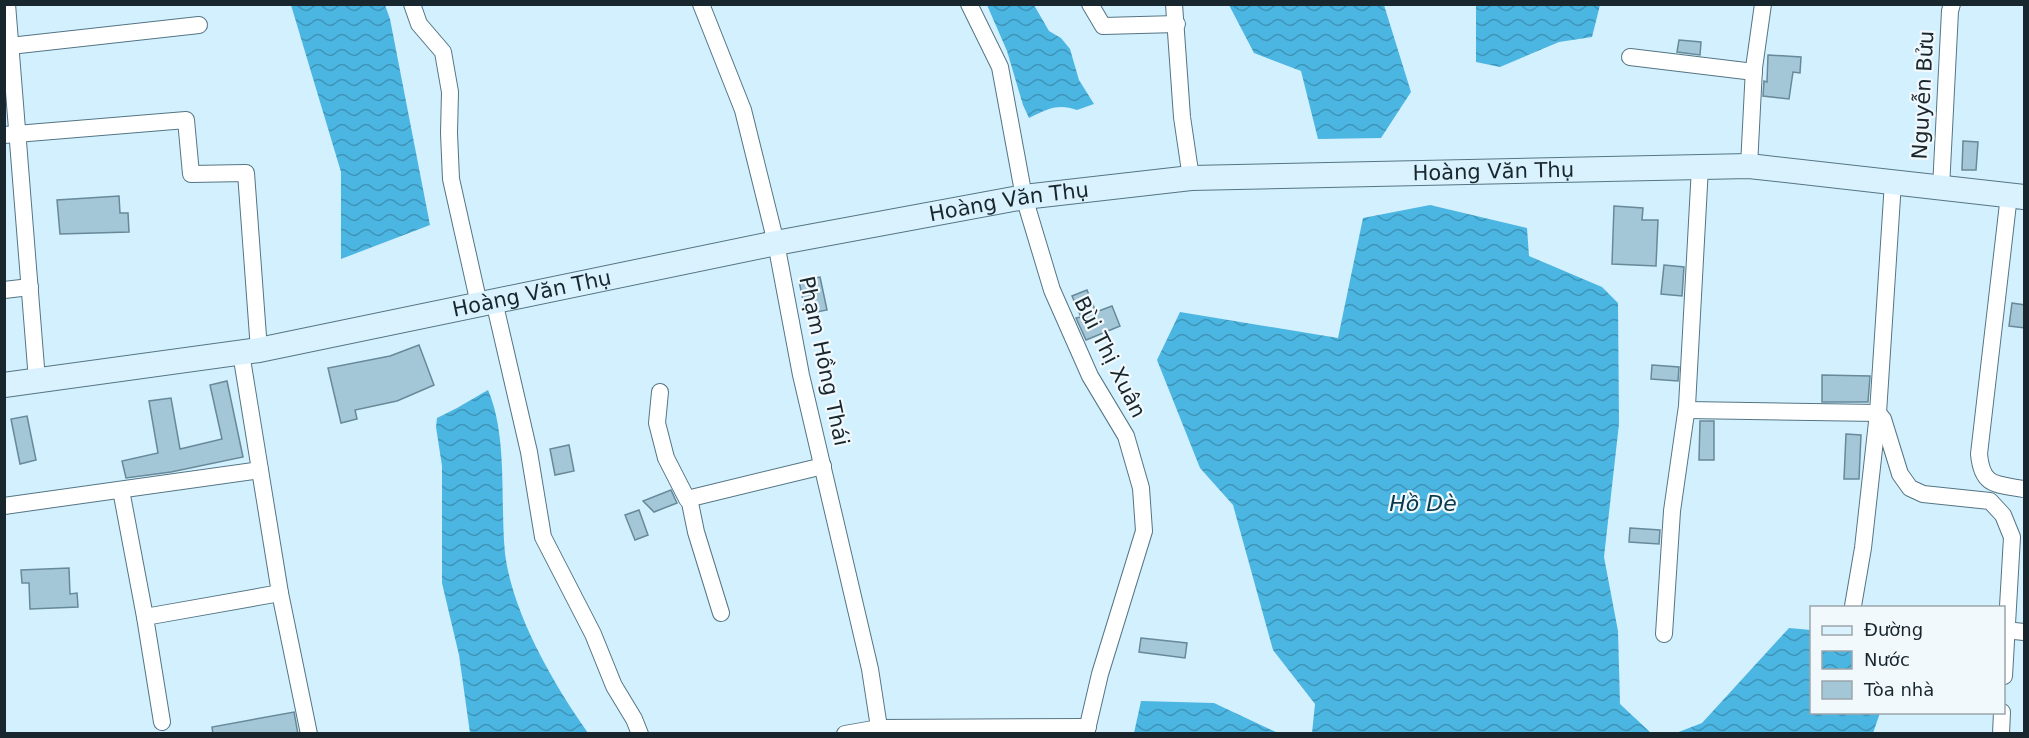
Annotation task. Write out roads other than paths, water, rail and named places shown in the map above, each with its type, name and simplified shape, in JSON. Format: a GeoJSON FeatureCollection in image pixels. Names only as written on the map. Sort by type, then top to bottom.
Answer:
{"type":"FeatureCollection","features":[{"type":"Feature","properties":{"kind":"main road","name":"Hoàng Văn Thụ"},"geometry":{"type":"LineString","coordinates":[[4,385],[250,351],[776,243],[1024,197],[1191,178],[1749,166],[2017,196]]}},
{"type":"Feature","properties":{"kind":"street"},"geometry":{"type":"LineString","coordinates":[[7,4],[11,135],[30,287],[38,381]]}},
{"type":"Feature","properties":{"kind":"street"},"geometry":{"type":"LineString","coordinates":[[412,4],[419,24],[443,52],[450,92],[451,179],[529,452],[543,537],[593,634],[614,686],[634,719],[640,734]]}},
{"type":"Feature","properties":{"kind":"street","name":"Phạm Hồng Thái"},"geometry":{"type":"LineString","coordinates":[[702,4],[743,110],[776,243],[801,375],[870,669],[879,731]]}},
{"type":"Feature","properties":{"kind":"street","name":"Bùi Thị Xuân"},"geometry":{"type":"LineString","coordinates":[[969,4],[1000,67],[1024,197],[1052,290],[1090,376],[1126,436],[1142,488],[1144,531],[1100,674],[1087,730]]}},
{"type":"Feature","properties":{"kind":"street"},"geometry":{"type":"LineString","coordinates":[[1090,4],[1103,26],[1177,24]]}},
{"type":"Feature","properties":{"kind":"street"},"geometry":{"type":"LineString","coordinates":[[1174,4],[1182,117],[1191,178]]}},
{"type":"Feature","properties":{"kind":"street"},"geometry":{"type":"LineString","coordinates":[[1749,166],[1754,72],[1763,4]]}},
{"type":"Feature","properties":{"kind":"street","name":"Nguyễn Bửu"},"geometry":{"type":"LineString","coordinates":[[1941,188],[1952,4]]}},
{"type":"Feature","properties":{"kind":"street"},"geometry":{"type":"LineString","coordinates":[[10,46],[199,24]]}},
{"type":"Feature","properties":{"kind":"street"},"geometry":{"type":"LineString","coordinates":[[1630,57],[1754,72]]}},
{"type":"Feature","properties":{"kind":"street"},"geometry":{"type":"LineString","coordinates":[[11,135],[186,120],[191,174],[246,173],[250,351],[260,470],[280,593],[309,734]]}},
{"type":"Feature","properties":{"kind":"street"},"geometry":{"type":"LineString","coordinates":[[1664,634],[1672,511],[1687,410],[1700,167]]}},
{"type":"Feature","properties":{"kind":"street"},"geometry":{"type":"LineString","coordinates":[[1853,606],[1863,548],[1878,412],[1893,182]]}},
{"type":"Feature","properties":{"kind":"street"},"geometry":{"type":"LineString","coordinates":[[2017,196],[1979,454],[1980,469],[1991,482],[2025,489]]}},
{"type":"Feature","properties":{"kind":"street"},"geometry":{"type":"LineString","coordinates":[[4,290],[30,287]]}},
{"type":"Feature","properties":{"kind":"street"},"geometry":{"type":"LineString","coordinates":[[660,392],[657,423],[666,458],[687,499],[823,466]]}},
{"type":"Feature","properties":{"kind":"street"},"geometry":{"type":"LineString","coordinates":[[1687,410],[1878,412]]}},
{"type":"Feature","properties":{"kind":"street"},"geometry":{"type":"LineString","coordinates":[[1878,412],[1883,419],[1900,474],[1910,488],[1923,494],[1990,501],[2003,515],[2012,537],[2005,630],[2025,632]]}},
{"type":"Feature","properties":{"kind":"street"},"geometry":{"type":"LineString","coordinates":[[4,506],[260,470]]}},
{"type":"Feature","properties":{"kind":"street"},"geometry":{"type":"LineString","coordinates":[[1990,501],[1999,484]]}},
{"type":"Feature","properties":{"kind":"street"},"geometry":{"type":"LineString","coordinates":[[121,490],[162,722]]}},
{"type":"Feature","properties":{"kind":"street"},"geometry":{"type":"LineString","coordinates":[[689,498],[696,532],[721,613]]}},
{"type":"Feature","properties":{"kind":"street"},"geometry":{"type":"LineString","coordinates":[[145,617],[280,593]]}},
{"type":"Feature","properties":{"kind":"street"},"geometry":{"type":"LineString","coordinates":[[2001,734],[2002,714]]}},
{"type":"Feature","properties":{"kind":"street"},"geometry":{"type":"LineString","coordinates":[[845,734],[879,731],[1087,730]]}},
{"type":"Feature","properties":{"kind":"water"},"geometry":{"type":"Polygon","coordinates":[[[291,5],[385,5],[390,19],[430,225],[341,259],[341,172],[291,5]]]}},
{"type":"Feature","properties":{"kind":"water"},"geometry":{"type":"Polygon","coordinates":[[[987,5],[1034,5],[1049,31],[1061,38],[1070,49],[1079,80],[1094,104],[1077,110],[1064,107],[1053,108],[1029,118],[1007,51],[987,5]]]}},
{"type":"Feature","properties":{"kind":"water"},"geometry":{"type":"Polygon","coordinates":[[[1229,5],[1384,5],[1411,92],[1381,138],[1318,139],[1301,71],[1254,53],[1229,5]]]}},
{"type":"Feature","properties":{"kind":"water"},"geometry":{"type":"Polygon","coordinates":[[[1476,5],[1600,5],[1592,37],[1559,42],[1500,67],[1476,62],[1476,5]]]}},
{"type":"Feature","properties":{"kind":"water","name":"Hồ Dè"},"geometry":{"type":"Polygon","coordinates":[[[1430,205],[1527,228],[1529,256],[1602,287],[1618,303],[1619,424],[1604,557],[1618,631],[1620,704],[1651,733],[1312,733],[1315,704],[1273,650],[1233,505],[1200,468],[1157,360],[1180,312],[1338,338],[1363,218],[1430,205]]]}},
{"type":"Feature","properties":{"kind":"water"},"geometry":{"type":"Polygon","coordinates":[[[488,390],[494,408],[501,448],[505,553],[509,576],[525,624],[536,648],[588,733],[470,733],[459,655],[442,583],[442,466],[436,427],[437,418],[488,390]]]}},
{"type":"Feature","properties":{"kind":"water"},"geometry":{"type":"Polygon","coordinates":[[[1789,628],[1810,630],[1810,714],[1880,714],[1873,733],[1676,733],[1702,723],[1789,628]]]}},
{"type":"Feature","properties":{"kind":"water"},"geometry":{"type":"Polygon","coordinates":[[[1141,701],[1214,703],[1278,733],[1134,733],[1141,701]]]}}]}
